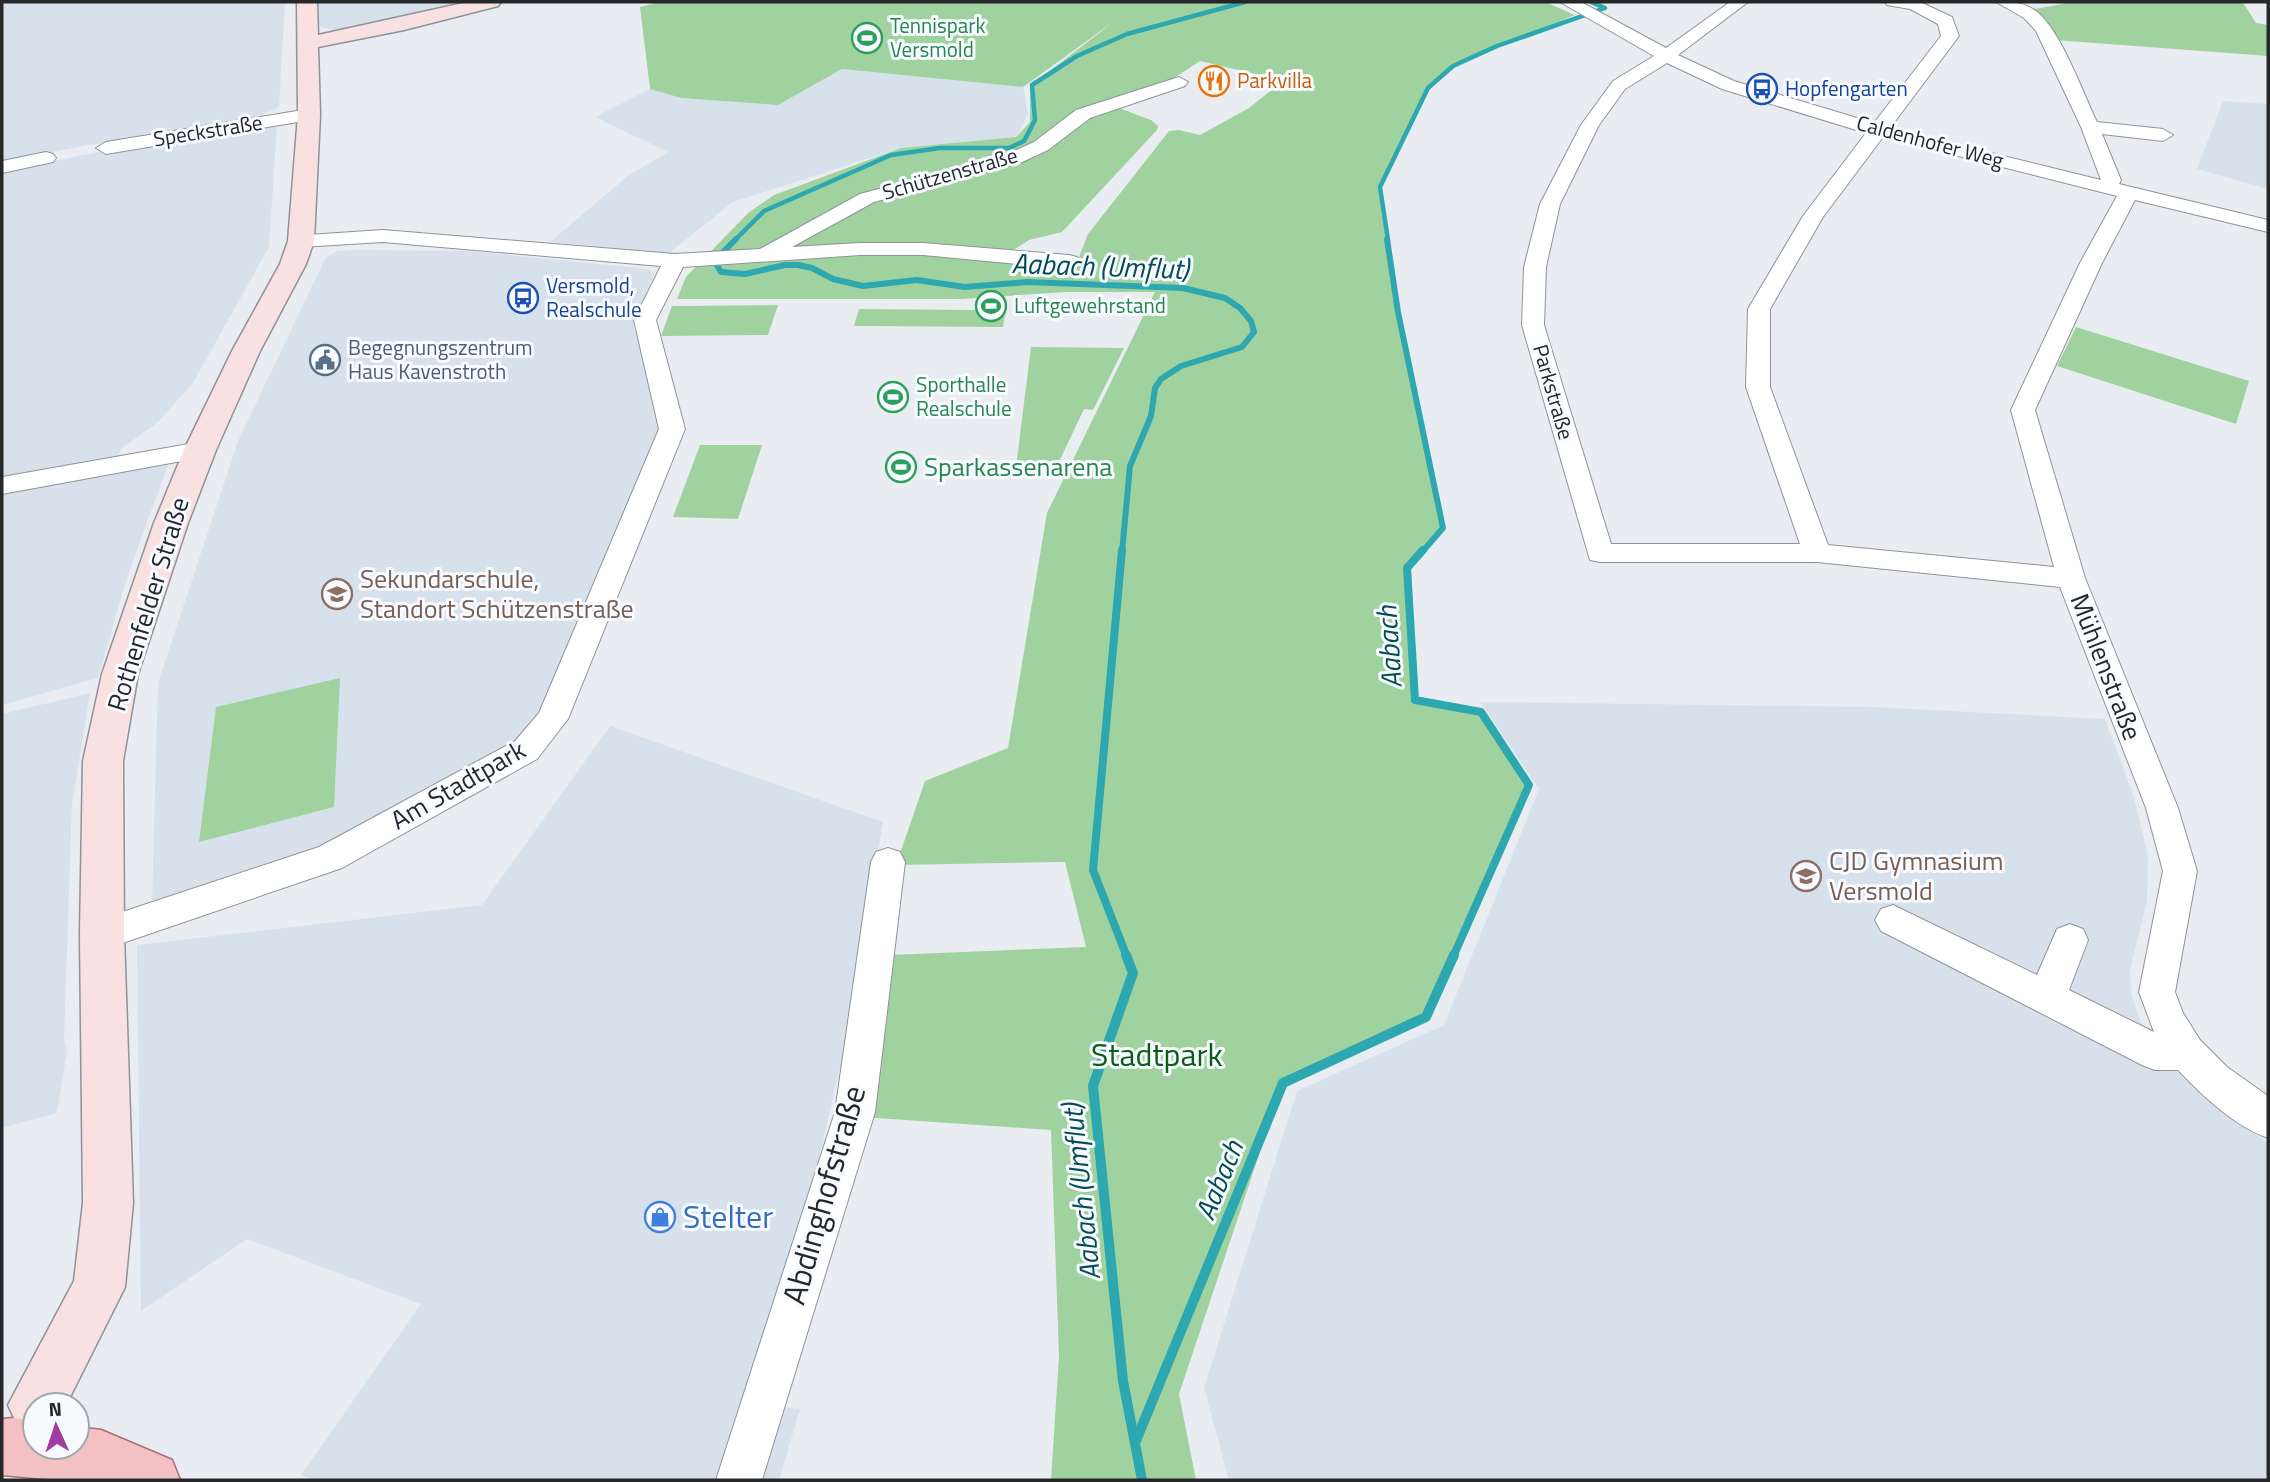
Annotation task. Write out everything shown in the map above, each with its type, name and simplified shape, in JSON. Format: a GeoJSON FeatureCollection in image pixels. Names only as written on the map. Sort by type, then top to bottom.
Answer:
{"type":"FeatureCollection","features":[{"type":"Feature","properties":{"kind":"main road","name":"Rothenfelder Straße"},"geometry":{"type":"LineString","coordinates":[[41,1391],[99,1287],[105,1244],[107,1131],[102,933],[103,761],[120,674],[171,523],[200,450],[246,351],[293,264],[301,241],[309,115],[307,2]]}},
{"type":"Feature","properties":{"kind":"main road"},"geometry":{"type":"LineString","coordinates":[[308,43],[404,24],[491,2]]}},
{"type":"Feature","properties":{"kind":"main road","name":"Rothenfelder Straße"},"geometry":{"type":"LineString","coordinates":[[91,1454],[152,1480]]}},
{"type":"Feature","properties":{"kind":"street","name":"Caldenhofer Weg"},"geometry":{"type":"LineString","coordinates":[[1568,2],[1592,12],[1665,57],[1728,85],[1879,130],[2268,226]]}},
{"type":"Feature","properties":{"kind":"street"},"geometry":{"type":"LineString","coordinates":[[1665,57],[1740,2]]}},
{"type":"Feature","properties":{"kind":"street"},"geometry":{"type":"LineString","coordinates":[[1893,2],[1914,5],[1946,21],[1950,36],[1813,216],[1759,309],[1758,387],[1817,553],[2071,578]]}},
{"type":"Feature","properties":{"kind":"street"},"geometry":{"type":"LineString","coordinates":[[2004,2],[2030,14],[2044,30],[2090,127],[2111,180],[2118,189]]}},
{"type":"Feature","properties":{"kind":"street","name":"Parkstraße"},"geometry":{"type":"LineString","coordinates":[[1665,57],[1619,85],[1590,125],[1550,204],[1535,267],[1533,325],[1600,553],[1817,553]]}},
{"type":"Feature","properties":{"kind":"street","name":"Schützenstraße"},"geometry":{"type":"LineString","coordinates":[[760,255],[867,198],[1013,159],[1041,146],[1083,114],[1179,82]]}},
{"type":"Feature","properties":{"kind":"street","name":"Speckstraße"},"geometry":{"type":"LineString","coordinates":[[106,148],[309,115]]}},
{"type":"Feature","properties":{"kind":"street"},"geometry":{"type":"LineString","coordinates":[[2090,127],[2163,135]]}},
{"type":"Feature","properties":{"kind":"street"},"geometry":{"type":"LineString","coordinates":[[2,167],[46,158]]}},
{"type":"Feature","properties":{"kind":"street","name":"Mühlenstraße"},"geometry":{"type":"LineString","coordinates":[[2118,189],[2091,263],[2023,410],[2071,578],[2162,808],[2180,871],[2157,992],[2168,1022],[2187,1053],[2213,1080],[2268,1119]]}},
{"type":"Feature","properties":{"kind":"street","name":"Schützenstraße"},"geometry":{"type":"LineString","coordinates":[[301,241],[383,236],[675,261],[860,249],[923,249],[1069,262]]}},
{"type":"Feature","properties":{"kind":"street","name":"Am Stadtpark"},"geometry":{"type":"LineString","coordinates":[[102,933],[330,859],[526,750],[552,719],[673,429],[645,320],[675,261]]}},
{"type":"Feature","properties":{"kind":"street"},"geometry":{"type":"LineString","coordinates":[[2,486],[200,450]]}},
{"type":"Feature","properties":{"kind":"street","name":"Abdinghofstraße"},"geometry":{"type":"LineString","coordinates":[[739,1480],[855,1112],[888,862]]}},
{"type":"Feature","properties":{"kind":"street"},"geometry":{"type":"LineString","coordinates":[[1894,920],[2155,1052],[2187,1053]]}},
{"type":"Feature","properties":{"kind":"street"},"geometry":{"type":"LineString","coordinates":[[2043,996],[2056,978],[2070,940]]}},
{"type":"Feature","properties":{"kind":"shaded area"},"geometry":{"type":"Polygon","coordinates":[[[2,2],[285,2],[279,107],[248,121],[83,146],[2,162],[2,2]]]}},
{"type":"Feature","properties":{"kind":"shaded area"},"geometry":{"type":"Polygon","coordinates":[[[315,2],[475,2],[362,28],[334,30],[323,28],[316,23],[315,2]]]}},
{"type":"Feature","properties":{"kind":"shaded area"},"geometry":{"type":"Polygon","coordinates":[[[842,69],[1023,87],[1028,114],[1016,137],[901,148],[733,202],[669,253],[550,242],[628,176],[668,152],[595,117],[650,89],[681,98],[778,105],[842,69]]]}},
{"type":"Feature","properties":{"kind":"shaded area"},"geometry":{"type":"Polygon","coordinates":[[[2223,101],[2268,104],[2268,189],[2197,169],[2223,101]]]}},
{"type":"Feature","properties":{"kind":"shaded area"},"geometry":{"type":"Polygon","coordinates":[[[277,124],[269,247],[193,383],[158,422],[121,449],[111,474],[168,465],[127,577],[98,678],[2,705],[2,171],[104,151],[277,124]]]}},
{"type":"Feature","properties":{"kind":"shaded area","name":"Sekundarschule, Standort Schützenstraße"},"geometry":{"type":"Polygon","coordinates":[[[338,251],[469,251],[649,269],[654,274],[633,324],[661,427],[545,704],[520,737],[319,853],[152,901],[158,683],[238,441],[326,257],[338,251]]]}},
{"type":"Feature","properties":{"kind":"shaded area"},"geometry":{"type":"Polygon","coordinates":[[[90,693],[72,805],[64,1038],[67,1052],[57,1113],[2,1128],[2,714],[90,693]]]}},
{"type":"Feature","properties":{"kind":"shaded area"},"geometry":{"type":"Polygon","coordinates":[[[1480,702],[1874,707],[2105,719],[2134,797],[2148,857],[2147,902],[2130,969],[2131,994],[2140,1020],[2169,1065],[2218,1108],[2268,1143],[2268,1480],[1229,1480],[1204,1388],[1297,1091],[1444,1025],[1539,789],[1480,702]]]}},
{"type":"Feature","properties":{"kind":"shaded area"},"geometry":{"type":"Polygon","coordinates":[[[610,726],[883,822],[843,1054],[808,1207],[744,1401],[800,1409],[779,1480],[313,1480],[301,1475],[421,1304],[247,1239],[141,1311],[137,945],[482,905],[610,726]]]}},
{"type":"Feature","properties":{"kind":"green space","name":"Stadtpark"},"geometry":{"type":"Polygon","coordinates":[[[660,2],[1545,2],[1575,15],[1454,66],[1428,88],[1381,187],[1398,312],[1443,528],[1407,568],[1415,700],[1481,712],[1529,785],[1426,1017],[1283,1083],[1179,1394],[1196,1480],[1051,1480],[1059,1356],[1051,1130],[861,1117],[889,955],[1086,947],[1065,862],[896,865],[925,781],[1008,748],[1047,513],[1155,292],[1066,292],[962,299],[677,299],[686,277],[748,213],[774,195],[901,148],[1016,137],[1030,122],[1030,86],[1116,20],[1023,87],[842,69],[778,105],[681,98],[650,89],[640,7],[660,2]],[[1200,61],[1171,80],[1003,158],[868,193],[752,254],[921,252],[1040,265],[1058,274],[1072,275],[1088,234],[1169,131],[1179,130],[1200,135],[1249,108],[1273,89],[1260,75],[1200,61]]]}},
{"type":"Feature","properties":{"kind":"green space"},"geometry":{"type":"Polygon","coordinates":[[[2073,2],[2238,2],[2244,4],[2256,23],[2268,25],[2268,56],[2055,40],[2029,10],[2073,2]]]}},
{"type":"Feature","properties":{"kind":"green space"},"geometry":{"type":"Polygon","coordinates":[[[1119,108],[1151,120],[1158,126],[1157,130],[1062,232],[1029,240],[1013,250],[780,251],[869,201],[1016,161],[1081,119],[1119,108]]]}},
{"type":"Feature","properties":{"kind":"green space"},"geometry":{"type":"Polygon","coordinates":[[[977,301],[1007,301],[1003,327],[854,326],[859,309],[975,310],[977,301]]]}},
{"type":"Feature","properties":{"kind":"green space"},"geometry":{"type":"Polygon","coordinates":[[[778,305],[768,335],[661,336],[672,306],[778,305]]]}},
{"type":"Feature","properties":{"kind":"green space"},"geometry":{"type":"Polygon","coordinates":[[[2076,327],[2249,381],[2236,424],[2057,366],[2076,327]]]}},
{"type":"Feature","properties":{"kind":"green space"},"geometry":{"type":"Polygon","coordinates":[[[1031,347],[1124,348],[1093,410],[1084,409],[1056,468],[1016,467],[1031,347]]]}},
{"type":"Feature","properties":{"kind":"green space"},"geometry":{"type":"Polygon","coordinates":[[[700,445],[762,445],[738,519],[673,517],[700,445]]]}},
{"type":"Feature","properties":{"kind":"green space"},"geometry":{"type":"Polygon","coordinates":[[[340,678],[334,807],[199,842],[216,707],[340,678]]]}},
{"type":"Feature","properties":{"kind":"waterway","name":"Aabach (Umflut)"},"geometry":{"type":"LineString","coordinates":[[1122,552],[1130,466],[1151,416],[1155,388],[1161,379],[1181,366],[1242,347],[1254,332],[1251,321],[1240,308],[1225,298],[1183,288],[1027,282],[965,287],[917,280],[863,286],[833,279],[812,268],[798,265],[785,265],[745,274],[721,272],[716,264],[719,256],[764,211],[891,155],[940,148],[1009,148],[1024,141],[1035,120],[1032,85],[1077,56],[1127,34],[1245,2]]}},
{"type":"Feature","properties":{"kind":"waterway","name":"Aabach"},"geometry":{"type":"LineString","coordinates":[[1388,240],[1380,187],[1428,88],[1453,66],[1497,46],[1605,8],[1591,2]]}},
{"type":"Feature","properties":{"kind":"waterway","name":"Aabach"},"geometry":{"type":"LineString","coordinates":[[1387,239],[1398,312],[1443,528],[1422,552]]}},
{"type":"Feature","properties":{"kind":"waterway","name":"Aabach (Umflut)"},"geometry":{"type":"LineString","coordinates":[[1122,550],[1093,870],[1127,957]]}},
{"type":"Feature","properties":{"kind":"waterway","name":"Aabach"},"geometry":{"type":"LineString","coordinates":[[1423,550],[1407,568],[1415,700],[1481,712],[1529,785],[1453,957]]}},
{"type":"Feature","properties":{"kind":"waterway","name":"Aabach (Umflut)"},"geometry":{"type":"LineString","coordinates":[[1126,955],[1133,973],[1093,1086],[1123,1381],[1142,1480]]}},
{"type":"Feature","properties":{"kind":"waterway","name":"Aabach"},"geometry":{"type":"LineString","coordinates":[[1135,1443],[1283,1083],[1426,1017],[1454,955]]}},
{"type":"Feature","properties":{"kind":"place","name":"Tennispark Versmold"},"geometry":{"type":"Point","coordinates":[867,38]}},
{"type":"Feature","properties":{"kind":"place","name":"Parkvilla"},"geometry":{"type":"Point","coordinates":[1214,81]}},
{"type":"Feature","properties":{"kind":"place","name":"Hopfengarten"},"geometry":{"type":"Point","coordinates":[1762,89]}},
{"type":"Feature","properties":{"kind":"place","name":"Versmold, Realschule"},"geometry":{"type":"Point","coordinates":[523,298]}},
{"type":"Feature","properties":{"kind":"place","name":"Luftgewehrstand"},"geometry":{"type":"Point","coordinates":[991,306]}},
{"type":"Feature","properties":{"kind":"place","name":"Begegnungszentrum Haus Kavenstroth"},"geometry":{"type":"Point","coordinates":[325,360]}},
{"type":"Feature","properties":{"kind":"place","name":"Sporthalle Realschule"},"geometry":{"type":"Point","coordinates":[893,397]}},
{"type":"Feature","properties":{"kind":"place","name":"Sparkassenarena"},"geometry":{"type":"Point","coordinates":[901,467]}},
{"type":"Feature","properties":{"kind":"place","name":"Sekundarschule, Standort Schützenstraße"},"geometry":{"type":"Point","coordinates":[337,594]}},
{"type":"Feature","properties":{"kind":"place","name":"CJD Gymnasium Versmold"},"geometry":{"type":"Point","coordinates":[1806,876]}},
{"type":"Feature","properties":{"kind":"place","name":"Stelter"},"geometry":{"type":"Point","coordinates":[660,1217]}}]}
